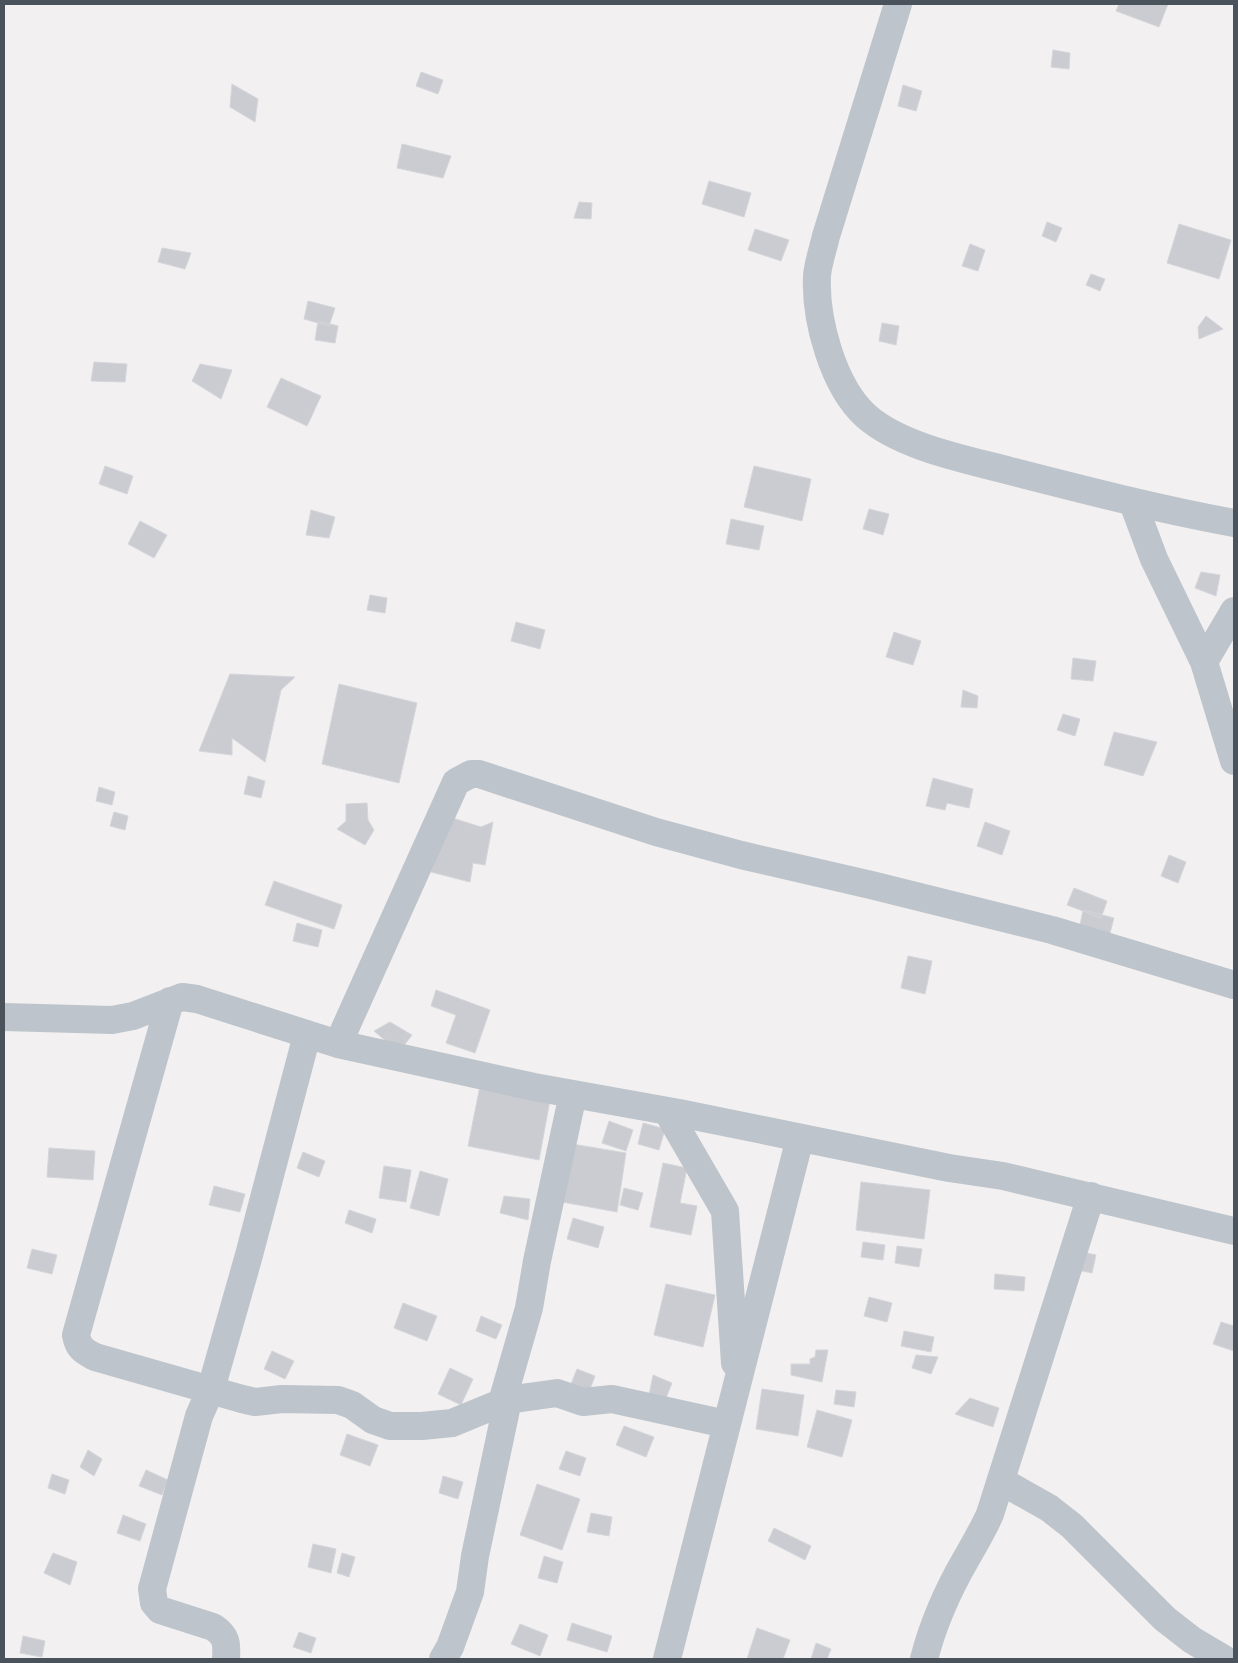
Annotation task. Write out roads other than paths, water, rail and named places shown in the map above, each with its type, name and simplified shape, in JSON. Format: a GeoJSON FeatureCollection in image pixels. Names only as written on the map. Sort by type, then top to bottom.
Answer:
{"type":"FeatureCollection","features":[{"type":"Feature","properties":{"kind":"street"},"geometry":{"type":"LineString","coordinates":[[898,4],[826,236],[817,275],[817,304],[822,331],[840,379],[851,400],[867,416],[897,436],[951,455],[1133,503],[1234,523]]}},
{"type":"Feature","properties":{"kind":"street"},"geometry":{"type":"LineString","coordinates":[[1133,503],[1154,559],[1204,662],[1234,761]]}},
{"type":"Feature","properties":{"kind":"street"},"geometry":{"type":"LineString","coordinates":[[1204,662],[1234,612]]}},
{"type":"Feature","properties":{"kind":"street"},"geometry":{"type":"LineString","coordinates":[[338,1044],[456,782],[471,774],[480,774],[694,842],[1052,930],[1234,985]]}},
{"type":"Feature","properties":{"kind":"street"},"geometry":{"type":"LineString","coordinates":[[4,1017],[112,1020],[133,1016],[182,997],[197,999],[338,1044],[573,1094],[949,1168],[1003,1176],[1234,1231]]}},
{"type":"Feature","properties":{"kind":"street"},"geometry":{"type":"LineString","coordinates":[[170,1001],[76,1335],[77,1343],[83,1351],[95,1357],[256,1402],[282,1399],[338,1400],[352,1406],[373,1420],[390,1426],[422,1426],[452,1422],[508,1400],[557,1393],[582,1402],[612,1399],[726,1424]]}},
{"type":"Feature","properties":{"kind":"street"},"geometry":{"type":"LineString","coordinates":[[226,1659],[225,1637],[221,1632],[214,1627],[160,1610],[154,1603],[152,1589],[199,1416],[211,1389],[278,1152],[307,1035]]}},
{"type":"Feature","properties":{"kind":"street"},"geometry":{"type":"LineString","coordinates":[[508,1400],[504,1395],[529,1308],[536,1261],[573,1094]]}},
{"type":"Feature","properties":{"kind":"street"},"geometry":{"type":"LineString","coordinates":[[667,1111],[725,1211],[728,1223],[733,1356],[738,1376]]}},
{"type":"Feature","properties":{"kind":"street"},"geometry":{"type":"LineString","coordinates":[[667,1659],[800,1138]]}},
{"type":"Feature","properties":{"kind":"street"},"geometry":{"type":"LineString","coordinates":[[924,1659],[944,1602],[967,1557],[981,1536],[1001,1481],[1091,1196]]}},
{"type":"Feature","properties":{"kind":"street"},"geometry":{"type":"LineString","coordinates":[[443,1659],[450,1647],[470,1592],[475,1556],[508,1400]]}},
{"type":"Feature","properties":{"kind":"street"},"geometry":{"type":"LineString","coordinates":[[1001,1481],[1049,1508],[1072,1526],[1165,1619],[1192,1640],[1224,1659]]}}]}
